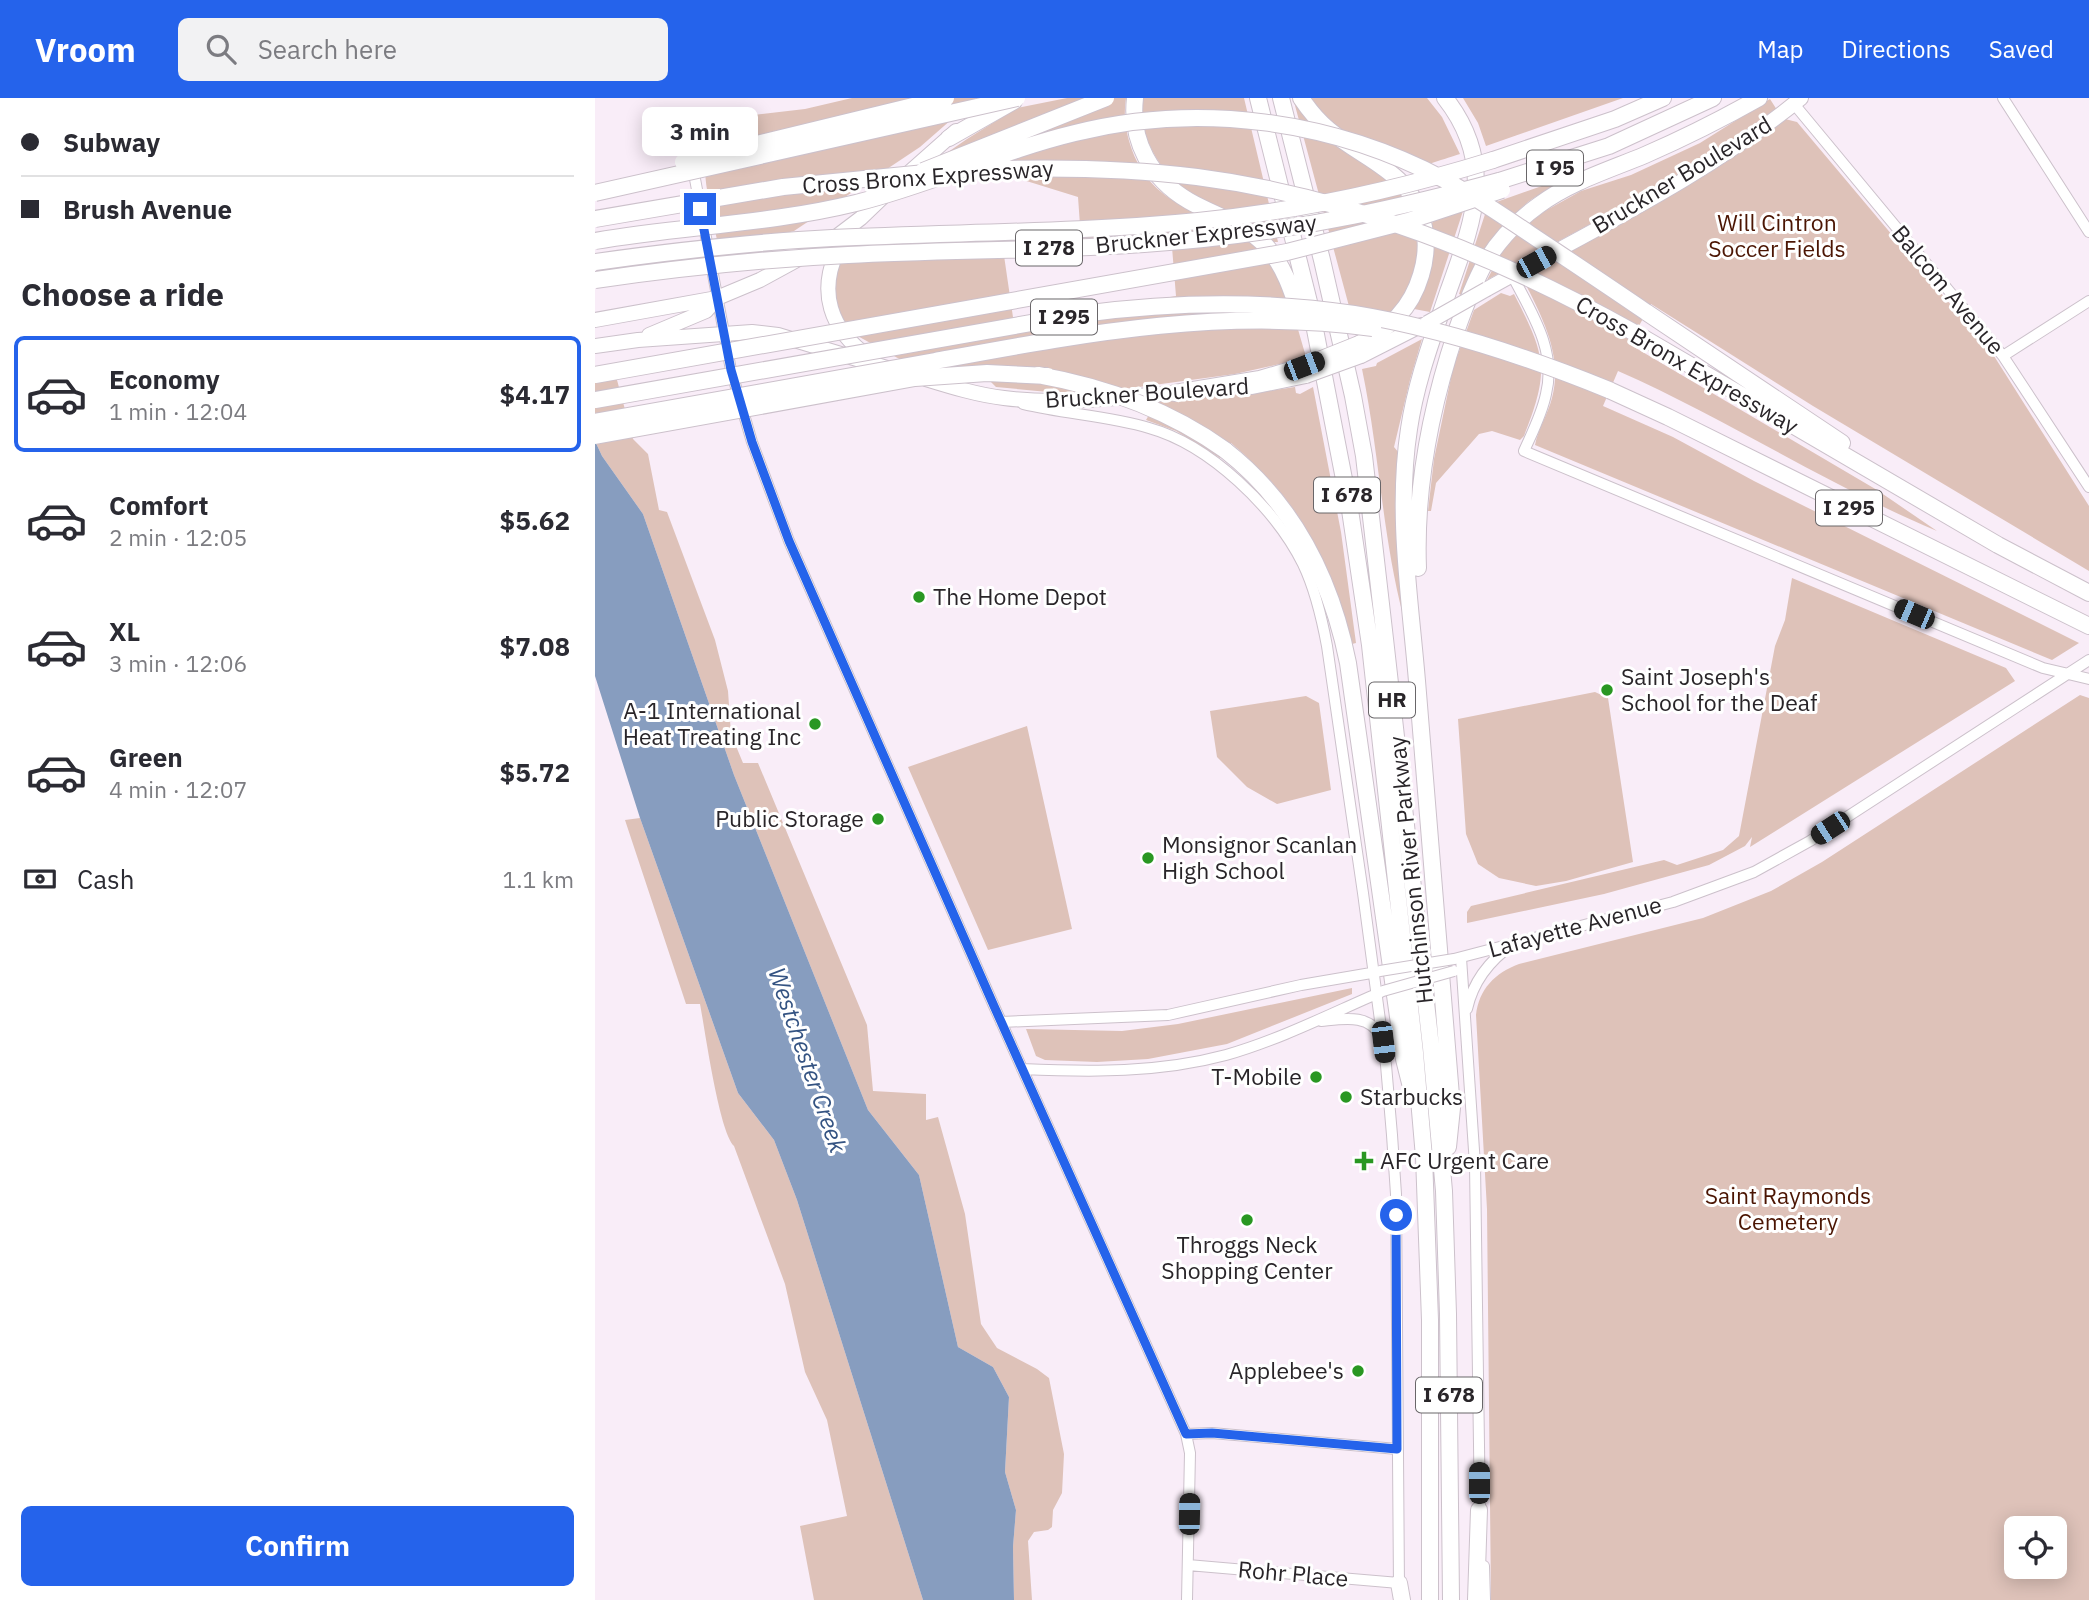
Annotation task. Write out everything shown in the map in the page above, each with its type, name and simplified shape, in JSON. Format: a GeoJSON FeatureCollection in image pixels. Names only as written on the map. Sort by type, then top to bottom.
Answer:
{"type":"FeatureCollection","features":[{"type":"Feature","properties":{"kind":"highway"},"geometry":{"type":"LineString","coordinates":[[595,184],[946,98]]}},
{"type":"Feature","properties":{"kind":"highway"},"geometry":{"type":"LineString","coordinates":[[949,138],[989,98]]}},
{"type":"Feature","properties":{"kind":"highway"},"geometry":{"type":"LineString","coordinates":[[949,138],[1018,98]]}},
{"type":"Feature","properties":{"kind":"highway"},"geometry":{"type":"LineString","coordinates":[[595,192],[1018,98]]}},
{"type":"Feature","properties":{"kind":"highway"},"geometry":{"type":"LineString","coordinates":[[767,218],[824,205],[872,190],[1106,98]]}},
{"type":"Feature","properties":{"kind":"highway"},"geometry":{"type":"LineString","coordinates":[[1135,98],[1135,125],[1139,144],[1157,175],[1189,201],[1248,231],[1266,246],[1275,258],[1294,298],[1330,408]]}},
{"type":"Feature","properties":{"kind":"highway"},"geometry":{"type":"LineString","coordinates":[[1258,98],[1304,280],[1330,408]]}},
{"type":"Feature","properties":{"kind":"highway","name":"Hutchinson River Parkway"},"geometry":{"type":"LineString","coordinates":[[1281,98],[1333,303],[1364,456],[1432,1060],[1444,1191]]}},
{"type":"Feature","properties":{"kind":"highway"},"geometry":{"type":"LineString","coordinates":[[1175,393],[1305,371],[1360,350],[1392,324],[1411,299],[1425,258],[1422,220],[1417,206],[1406,186],[1331,132],[1301,98]]}},
{"type":"Feature","properties":{"kind":"highway"},"geometry":{"type":"LineString","coordinates":[[1444,1191],[1452,1108],[1404,524],[1406,450],[1418,383],[1471,226],[1477,188],[1475,163],[1468,137],[1445,98]]}},
{"type":"Feature","properties":{"kind":"highway","name":"Bruckner Expressway"},"geometry":{"type":"LineString","coordinates":[[595,262],[686,250],[812,239],[1098,228],[1282,210],[1353,197],[1493,160],[1605,122],[1663,98]]}},
{"type":"Feature","properties":{"kind":"highway","name":"I 95"},"geometry":{"type":"LineString","coordinates":[[595,375],[1287,252],[1388,227],[1609,146],[1713,98]]}},
{"type":"Feature","properties":{"kind":"highway"},"geometry":{"type":"LineString","coordinates":[[1422,755],[1427,697],[1417,553],[1422,480],[1427,444],[1447,361],[1480,273],[1510,230],[1531,210],[1548,199],[1575,184],[1696,132],[1759,98]]}},
{"type":"Feature","properties":{"kind":"highway"},"geometry":{"type":"LineString","coordinates":[[595,242],[832,209],[880,197],[1034,145],[1094,128],[1179,118],[1262,122],[1345,139],[1425,170],[1481,201],[1981,536]]}},
{"type":"Feature","properties":{"kind":"highway","name":"Cross Bronx Expressway"},"geometry":{"type":"LineString","coordinates":[[595,219],[766,190],[915,174],[1053,168],[1168,174],[1218,180],[1289,194],[1390,222],[1495,263],[1569,298],[1635,333],[1981,536],[2089,593]]}},
{"type":"Feature","properties":{"kind":"highway","name":"Bruckner Expressway"},"geometry":{"type":"LineString","coordinates":[[595,280],[705,266],[808,257],[1077,247],[1212,238],[1371,214],[1500,185]]}},
{"type":"Feature","properties":{"kind":"highway","name":"Cross Bronx Expressway"},"geometry":{"type":"LineString","coordinates":[[595,400],[1062,317],[1166,306],[1250,305],[1354,314],[1454,337],[1609,390],[2089,626]]}},
{"type":"Feature","properties":{"kind":"highway"},"geometry":{"type":"LineString","coordinates":[[595,422],[1097,332],[1157,324],[1281,321],[1366,327],[1431,337],[1532,362]]}},
{"type":"Feature","properties":{"kind":"highway"},"geometry":{"type":"LineString","coordinates":[[851,376],[980,368],[1048,376],[1135,400],[1180,421],[1225,450],[1268,489],[1299,530],[1325,584],[1339,623],[1352,691],[1404,1059],[1423,1136]]}},
{"type":"Feature","properties":{"kind":"highway"},"geometry":{"type":"LineString","coordinates":[[595,436],[915,379],[975,373],[1048,376]]}},
{"type":"Feature","properties":{"kind":"highway","name":"I 678"},"geometry":{"type":"LineString","coordinates":[[1330,408],[1350,510],[1370,645],[1423,1136],[1430,1300],[1430,1600]]}},
{"type":"Feature","properties":{"kind":"highway","name":"I 678"},"geometry":{"type":"LineString","coordinates":[[1444,1191],[1451,1600]]}},
{"type":"Feature","properties":{"kind":"highway"},"geometry":{"type":"LineString","coordinates":[[1476,1600],[1479,1510]]}},
{"type":"Feature","properties":{"kind":"highway"},"geometry":{"type":"LineString","coordinates":[[1399,1583],[1400,1600]]}},
{"type":"Feature","properties":{"kind":"main road"},"geometry":{"type":"LineString","coordinates":[[597,320],[717,298],[776,273],[828,243],[861,218],[949,138],[999,98]]}},
{"type":"Feature","properties":{"kind":"main road","name":"Bruckner Boulevard"},"geometry":{"type":"LineString","coordinates":[[1360,350],[1427,323],[1722,156],[1797,101]]}},
{"type":"Feature","properties":{"kind":"main road"},"geometry":{"type":"LineString","coordinates":[[861,218],[841,245],[829,270],[831,311],[838,326],[855,346],[873,360],[895,370]]}},
{"type":"Feature","properties":{"kind":"main road"},"geometry":{"type":"LineString","coordinates":[[638,340],[706,311],[717,298]]}},
{"type":"Feature","properties":{"kind":"main road","name":"Bruckner Boulevard"},"geometry":{"type":"LineString","coordinates":[[599,345],[752,332],[778,335],[981,395],[1055,401],[1175,393]]}},
{"type":"Feature","properties":{"kind":"street"},"geometry":{"type":"LineString","coordinates":[[2003,98],[2089,232]]}},
{"type":"Feature","properties":{"kind":"street","name":"Balcom Avenue"},"geometry":{"type":"LineString","coordinates":[[1797,101],[2003,356],[2089,487]]}},
{"type":"Feature","properties":{"kind":"street"},"geometry":{"type":"LineString","coordinates":[[695,143],[695,179],[723,334],[752,442],[789,541],[1186,1434],[1190,1453],[1187,1600]]}},
{"type":"Feature","properties":{"kind":"street"},"geometry":{"type":"LineString","coordinates":[[1512,275],[1540,329],[1549,363],[1545,398],[1524,451],[2043,668],[2089,679]]}},
{"type":"Feature","properties":{"kind":"street"},"geometry":{"type":"LineString","coordinates":[[2003,356],[2089,300]]}},
{"type":"Feature","properties":{"kind":"street"},"geometry":{"type":"LineString","coordinates":[[981,395],[1061,413],[1129,423],[1171,436],[1197,450],[1228,473],[1263,507],[1291,543],[1308,577],[1325,638],[1380,993],[1396,1194],[1399,1583]]}},
{"type":"Feature","properties":{"kind":"street","name":"Lafayette Avenue"},"geometry":{"type":"LineString","coordinates":[[1023,1069],[1108,1071],[1190,1062],[1241,1050],[1520,940],[1674,902],[1754,872],[1809,841],[2089,660]]}},
{"type":"Feature","properties":{"kind":"street"},"geometry":{"type":"LineString","coordinates":[[1465,1026],[1470,998],[1479,977],[1499,956],[1520,940]]}},
{"type":"Feature","properties":{"kind":"street"},"geometry":{"type":"LineString","coordinates":[[1458,965],[1475,1158],[1479,1510],[1485,1600]]}},
{"type":"Feature","properties":{"kind":"street","name":"Lafayette Avenue"},"geometry":{"type":"LineString","coordinates":[[1001,1021],[1168,1015],[1301,985],[1377,972],[1458,965]]}},
{"type":"Feature","properties":{"kind":"street"},"geometry":{"type":"LineString","coordinates":[[1311,1022],[1364,1020],[1374,1026],[1383,1042]]}},
{"type":"Feature","properties":{"kind":"street"},"geometry":{"type":"LineString","coordinates":[[1186,1434],[1212,1433],[1397,1449]]}},
{"type":"Feature","properties":{"kind":"street","name":"Rohr Place"},"geometry":{"type":"LineString","coordinates":[[1188,1565],[1399,1583]]}},
{"type":"Feature","properties":{"kind":"green space"},"geometry":{"type":"Polygon","coordinates":[[[852,98],[976,98],[920,147],[794,231],[719,251],[705,172],[707,140],[711,126],[720,119],[805,109],[852,98]]]}},
{"type":"Feature","properties":{"kind":"green space"},"geometry":{"type":"Polygon","coordinates":[[[1067,98],[1126,98],[1128,137],[1143,172],[1173,201],[1228,228],[1263,254],[1285,289],[1306,356],[1235,374],[1102,392],[1048,392],[996,387],[990,381],[923,372],[854,334],[840,314],[835,291],[837,268],[848,246],[1001,235],[1014,324],[1176,296],[1171,235],[1081,239],[1078,197],[953,158],[909,179],[1017,108],[1067,98]]]}},
{"type":"Feature","properties":{"kind":"green space"},"geometry":{"type":"Polygon","coordinates":[[[1142,98],[1244,98],[1278,242],[1273,242],[1228,211],[1193,195],[1171,176],[1161,165],[1148,140],[1142,113],[1142,98]]]}},
{"type":"Feature","properties":{"kind":"green space"},"geometry":{"type":"Polygon","coordinates":[[[1293,98],[1399,188],[1414,216],[1418,252],[1408,291],[1395,310],[1357,336],[1293,98]]]}},
{"type":"Feature","properties":{"kind":"green space"},"geometry":{"type":"Polygon","coordinates":[[[1306,98],[1427,98],[1442,117],[1460,154],[1415,167],[1391,165],[1351,139],[1306,98]]]}},
{"type":"Feature","properties":{"kind":"green space"},"geometry":{"type":"Polygon","coordinates":[[[1463,98],[1623,98],[1486,146],[1478,123],[1463,98]]]}},
{"type":"Feature","properties":{"kind":"green space"},"geometry":{"type":"Polygon","coordinates":[[[1770,99],[1777,110],[1743,134],[1635,200],[1487,280],[1503,249],[1525,226],[1545,211],[1581,191],[1631,175],[1700,143],[1770,99]]]}},
{"type":"Feature","properties":{"kind":"green space","name":"Will Cintron Soccer Fields"},"geometry":{"type":"Polygon","coordinates":[[[1785,119],[1797,122],[1994,356],[2089,506],[2089,571],[1813,406],[1651,304],[1629,344],[1877,490],[1937,531],[1856,493],[1618,371],[1603,406],[1673,437],[1754,481],[2079,643],[2052,660],[1535,445],[1552,398],[1555,367],[1549,338],[1525,283],[1531,273],[1785,119]]]}},
{"type":"Feature","properties":{"kind":"green space"},"geometry":{"type":"Polygon","coordinates":[[[1559,180],[1553,187],[1528,202],[1507,222],[1482,256],[1462,295],[1459,294],[1488,205],[1559,180]]]}},
{"type":"Feature","properties":{"kind":"green space"},"geometry":{"type":"Polygon","coordinates":[[[1463,211],[1430,312],[1414,309],[1427,278],[1433,221],[1463,211]]]}},
{"type":"Feature","properties":{"kind":"green space"},"geometry":{"type":"Polygon","coordinates":[[[1501,293],[1510,296],[1514,294],[1538,349],[1541,378],[1532,413],[1520,440],[1492,431],[1479,434],[1436,483],[1431,511],[1428,511],[1434,459],[1453,368],[1474,310],[1501,293]]]}},
{"type":"Feature","properties":{"kind":"green space"},"geometry":{"type":"Polygon","coordinates":[[[1422,339],[1394,447],[1399,453],[1397,500],[1403,615],[1390,554],[1362,369],[1376,366],[1422,339]]]}},
{"type":"Feature","properties":{"kind":"green space"},"geometry":{"type":"Polygon","coordinates":[[[595,375],[617,380],[633,439],[648,454],[659,510],[667,512],[715,640],[728,691],[731,734],[743,763],[758,763],[867,1025],[873,1091],[926,1094],[926,1120],[938,1117],[965,1214],[981,1324],[997,1348],[1049,1378],[1064,1454],[1062,1493],[1053,1510],[1052,1527],[1034,1532],[1028,1541],[1032,1600],[1014,1600],[1013,1547],[1016,1510],[1005,1472],[1009,1397],[993,1367],[958,1347],[919,1175],[868,1110],[734,775],[643,514],[602,456],[595,441],[595,375]]]}},
{"type":"Feature","properties":{"kind":"green space"},"geometry":{"type":"Polygon","coordinates":[[[1295,387],[1296,393],[1300,394],[1313,387],[1341,532],[1356,643],[1352,644],[1321,557],[1294,510],[1256,466],[1231,443],[1220,458],[1176,431],[1146,420],[1157,401],[1295,387]]]}},
{"type":"Feature","properties":{"kind":"green space"},"geometry":{"type":"Polygon","coordinates":[[[1792,578],[2006,668],[2015,681],[1750,847],[1752,837],[1745,846],[1709,865],[1604,894],[1467,923],[1467,912],[1471,906],[1664,860],[1677,865],[1723,850],[1739,836],[1775,646],[1785,620],[1792,578]]]}},
{"type":"Feature","properties":{"kind":"green space"},"geometry":{"type":"Polygon","coordinates":[[[1595,692],[1608,698],[1633,862],[1566,881],[1536,886],[1499,878],[1478,864],[1466,834],[1458,719],[1595,692]]]}},
{"type":"Feature","properties":{"kind":"green space","name":"Saint Raymonds Cemetery"},"geometry":{"type":"Polygon","coordinates":[[[2080,695],[2089,698],[2089,1600],[1491,1600],[1487,1209],[1476,1015],[1481,997],[1496,977],[1519,964],[1703,918],[1771,891],[1822,862],[2080,695]]]}},
{"type":"Feature","properties":{"kind":"green space"},"geometry":{"type":"Polygon","coordinates":[[[1306,696],[1319,703],[1331,790],[1277,804],[1247,787],[1217,757],[1210,711],[1306,696]]]}},
{"type":"Feature","properties":{"kind":"green space"},"geometry":{"type":"Polygon","coordinates":[[[1027,726],[1072,929],[988,950],[908,767],[1027,726]]]}},
{"type":"Feature","properties":{"kind":"green space"},"geometry":{"type":"Polygon","coordinates":[[[640,818],[738,1093],[774,1140],[797,1200],[923,1600],[814,1600],[800,1526],[847,1516],[827,1420],[805,1372],[785,1284],[723,1121],[700,1004],[686,1004],[625,820],[640,818]]]}},
{"type":"Feature","properties":{"kind":"green space"},"geometry":{"type":"Polygon","coordinates":[[[1352,988],[1352,994],[1227,1044],[1148,1059],[1097,1062],[1045,1060],[1036,1056],[1026,1029],[1122,1031],[1178,1024],[1352,988]]]}},
{"type":"Feature","properties":{"kind":"water","name":"Westchester Creek"},"geometry":{"type":"Polygon","coordinates":[[[595,441],[602,456],[643,514],[734,775],[868,1110],[919,1175],[958,1347],[993,1367],[1009,1397],[1005,1472],[1016,1510],[1013,1547],[1014,1600],[923,1600],[797,1200],[774,1140],[738,1093],[640,818],[595,676],[595,441]]]}},
{"type":"Feature","properties":{"kind":"place","name":"The Home Depot"},"geometry":{"type":"Point","coordinates":[919,597]}},
{"type":"Feature","properties":{"kind":"place","name":"Saint Joseph's School for the Deaf"},"geometry":{"type":"Point","coordinates":[1607,690]}},
{"type":"Feature","properties":{"kind":"place","name":"A-1 International Heat Treating Inc"},"geometry":{"type":"Point","coordinates":[815,724]}},
{"type":"Feature","properties":{"kind":"place","name":"Public Storage"},"geometry":{"type":"Point","coordinates":[878,819]}},
{"type":"Feature","properties":{"kind":"place","name":"Monsignor Scanlan High School"},"geometry":{"type":"Point","coordinates":[1148,858]}},
{"type":"Feature","properties":{"kind":"place","name":"T-Mobile"},"geometry":{"type":"Point","coordinates":[1316,1077]}},
{"type":"Feature","properties":{"kind":"place","name":"Starbucks"},"geometry":{"type":"Point","coordinates":[1346,1097]}},
{"type":"Feature","properties":{"kind":"place","name":"AFC Urgent Care"},"geometry":{"type":"Point","coordinates":[1364,1161]}},
{"type":"Feature","properties":{"kind":"place","name":"Throggs Neck Shopping Center"},"geometry":{"type":"Point","coordinates":[1247,1220]}},
{"type":"Feature","properties":{"kind":"place","name":"Applebee's"},"geometry":{"type":"Point","coordinates":[1358,1371]}},
{"type":"Feature","properties":{"kind":"route"},"geometry":{"type":"LineString","coordinates":[[700,209],[731,370],[762,474],[994,1006],[1186,1434],[1212,1433],[1397,1449],[1396,1215]]}}]}
